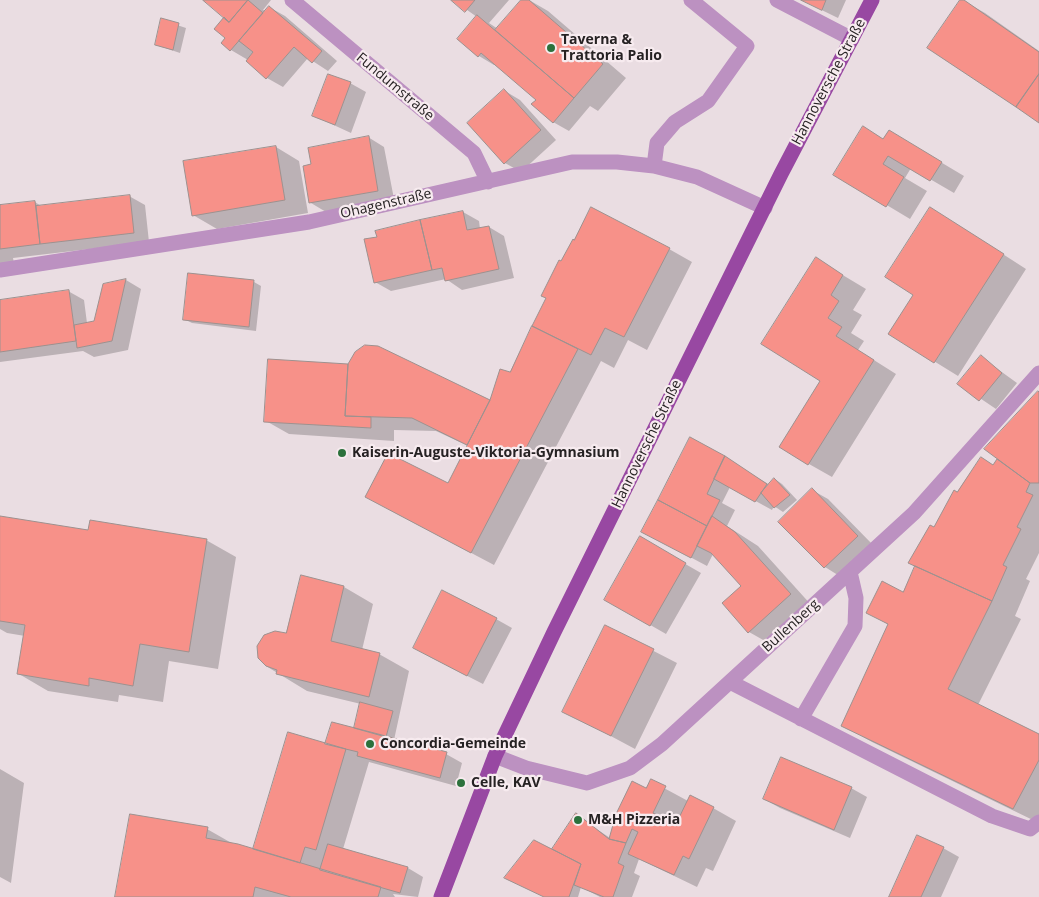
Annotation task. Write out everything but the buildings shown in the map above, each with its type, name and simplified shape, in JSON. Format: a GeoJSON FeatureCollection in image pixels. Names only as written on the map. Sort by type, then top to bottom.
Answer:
{"type":"FeatureCollection","features":[{"type":"Feature","properties":{"kind":"main road","name":"Hannoversche Straße"},"geometry":{"type":"LineString","coordinates":[[442,897],[495,756],[554,632],[765,208],[872,0]]}},
{"type":"Feature","properties":{"kind":"street","name":"Fundumstraße"},"geometry":{"type":"LineString","coordinates":[[292,0],[474,153],[488,182]]}},
{"type":"Feature","properties":{"kind":"street"},"geometry":{"type":"LineString","coordinates":[[654,166],[658,143],[675,122],[708,101],[747,46],[691,0]]}},
{"type":"Feature","properties":{"kind":"street"},"geometry":{"type":"LineString","coordinates":[[777,0],[852,39]]}},
{"type":"Feature","properties":{"kind":"street","name":"Ohagenstraße"},"geometry":{"type":"LineString","coordinates":[[0,270],[309,222],[572,162],[617,162],[654,166],[697,177],[765,208]]}},
{"type":"Feature","properties":{"kind":"street","name":"Bullenberg"},"geometry":{"type":"LineString","coordinates":[[495,756],[526,768],[587,783],[630,768],[662,744],[914,513],[1039,373]]}},
{"type":"Feature","properties":{"kind":"street"},"geometry":{"type":"LineString","coordinates":[[801,719],[856,626],[856,598],[850,572]]}},
{"type":"Feature","properties":{"kind":"street"},"geometry":{"type":"LineString","coordinates":[[730,682],[992,816],[1030,830],[1039,822]]}},
{"type":"Feature","properties":{"kind":"place","name":"Taverna & Trattoria Palio"},"geometry":{"type":"Point","coordinates":[551,48]}},
{"type":"Feature","properties":{"kind":"place","name":"Kaiserin-Auguste-Viktoria-Gymnasium"},"geometry":{"type":"Point","coordinates":[342,453]}},
{"type":"Feature","properties":{"kind":"place","name":"Concordia-Gemeinde"},"geometry":{"type":"Point","coordinates":[370,744]}},
{"type":"Feature","properties":{"kind":"place","name":"Celle, KAV"},"geometry":{"type":"Point","coordinates":[461,783]}},
{"type":"Feature","properties":{"kind":"place","name":"M&H Pizzeria"},"geometry":{"type":"Point","coordinates":[578,820]}}]}
